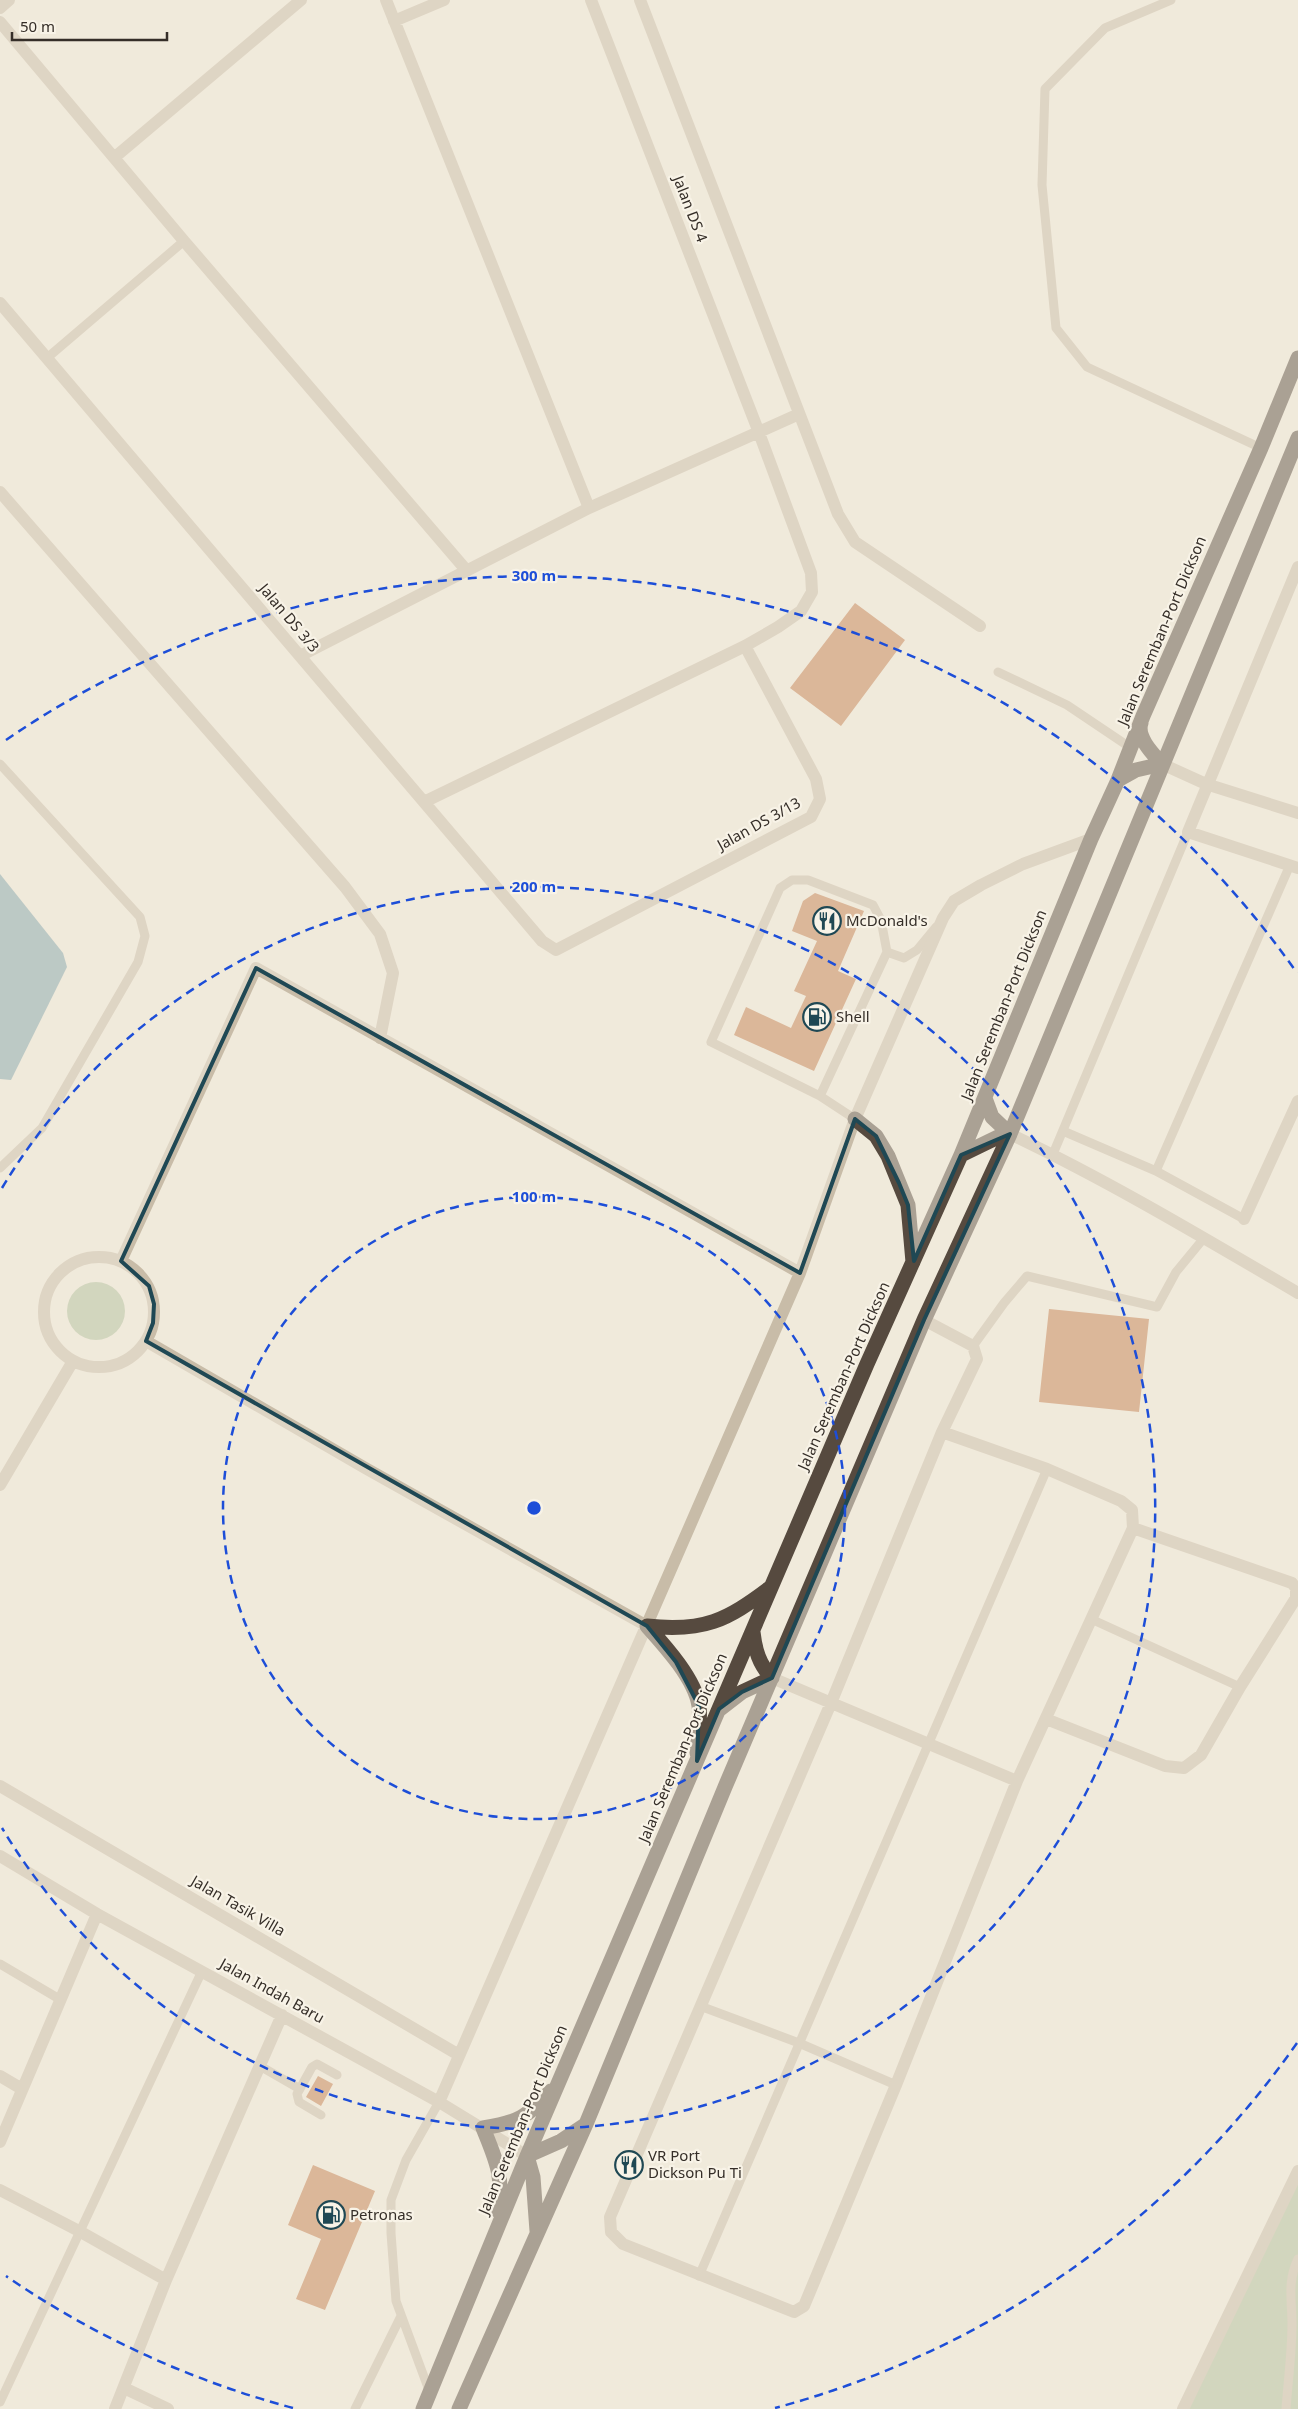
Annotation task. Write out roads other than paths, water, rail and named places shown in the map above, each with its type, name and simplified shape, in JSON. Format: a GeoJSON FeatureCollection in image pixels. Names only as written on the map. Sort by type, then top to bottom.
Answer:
{"type":"FeatureCollection","features":[{"type":"Feature","properties":{"kind":"highway","name":"Jalan Seremban-Port Dickson"},"geometry":{"type":"LineString","coordinates":[[423,2409],[494,2233],[557,2085],[867,1364],[961,1154],[1090,839],[1118,780],[1143,716],[1261,448],[1298,358]]}},
{"type":"Feature","properties":{"kind":"highway"},"geometry":{"type":"LineString","coordinates":[[459,2409],[586,2124],[924,1320],[1010,1134],[1298,438]]}},
{"type":"Feature","properties":{"kind":"highway"},"geometry":{"type":"LineString","coordinates":[[1143,716],[1140,727],[1144,739],[1162,764]]}},
{"type":"Feature","properties":{"kind":"highway"},"geometry":{"type":"LineString","coordinates":[[1118,780],[1136,770],[1162,764]]}},
{"type":"Feature","properties":{"kind":"highway"},"geometry":{"type":"LineString","coordinates":[[985,1098],[992,1116],[1010,1134]]}},
{"type":"Feature","properties":{"kind":"highway"},"geometry":{"type":"LineString","coordinates":[[855,1119],[876,1136],[888,1156],[908,1205],[913,1263]]}},
{"type":"Feature","properties":{"kind":"highway"},"geometry":{"type":"LineString","coordinates":[[961,1154],[998,1137],[1010,1134]]}},
{"type":"Feature","properties":{"kind":"highway"},"geometry":{"type":"LineString","coordinates":[[647,1626],[692,1628],[719,1621],[746,1606],[772,1586]]}},
{"type":"Feature","properties":{"kind":"highway"},"geometry":{"type":"LineString","coordinates":[[647,1626],[676,1662],[691,1686],[699,1706],[697,1761]]}},
{"type":"Feature","properties":{"kind":"highway"},"geometry":{"type":"LineString","coordinates":[[753,1631],[755,1651],[763,1668],[772,1678]]}},
{"type":"Feature","properties":{"kind":"highway"},"geometry":{"type":"LineString","coordinates":[[719,1709],[742,1692],[772,1678]]}},
{"type":"Feature","properties":{"kind":"highway"},"geometry":{"type":"LineString","coordinates":[[494,2233],[501,2194],[500,2171],[483,2128],[513,2123],[534,2109],[557,2085]]}},
{"type":"Feature","properties":{"kind":"highway"},"geometry":{"type":"LineString","coordinates":[[537,2234],[534,2177],[527,2156],[561,2141],[586,2124]]}},
{"type":"Feature","properties":{"kind":"street"},"geometry":{"type":"LineString","coordinates":[[0,8],[9,0]]}},
{"type":"Feature","properties":{"kind":"street"},"geometry":{"type":"LineString","coordinates":[[115,157],[301,0]]}},
{"type":"Feature","properties":{"kind":"street"},"geometry":{"type":"LineString","coordinates":[[386,0],[589,508]]}},
{"type":"Feature","properties":{"kind":"street"},"geometry":{"type":"LineString","coordinates":[[394,21],[444,0]]}},
{"type":"Feature","properties":{"kind":"street","name":"Jalan DS 4"},"geometry":{"type":"LineString","coordinates":[[424,802],[745,646],[801,611],[812,592],[811,573],[758,430],[591,0]]}},
{"type":"Feature","properties":{"kind":"street","name":"Jalan DS 4"},"geometry":{"type":"LineString","coordinates":[[640,0],[838,514],[855,542],[980,626]]}},
{"type":"Feature","properties":{"kind":"street"},"geometry":{"type":"LineString","coordinates":[[0,22],[184,241],[467,570]]}},
{"type":"Feature","properties":{"kind":"street","name":"Jalan DS 3/3"},"geometry":{"type":"LineString","coordinates":[[0,303],[542,941],[556,950]]}},
{"type":"Feature","properties":{"kind":"street"},"geometry":{"type":"LineString","coordinates":[[300,656],[589,508],[758,430],[799,414]]}},
{"type":"Feature","properties":{"kind":"street"},"geometry":{"type":"LineString","coordinates":[[0,492],[345,887],[380,934],[393,973],[380,1038]]}},
{"type":"Feature","properties":{"kind":"street"},"geometry":{"type":"LineString","coordinates":[[1294,867],[1188,832],[1206,784],[1298,567]]}},
{"type":"Feature","properties":{"kind":"street","name":"Jalan DS 3/13"},"geometry":{"type":"LineString","coordinates":[[556,950],[811,817],[820,799],[816,779],[745,646]]}},
{"type":"Feature","properties":{"kind":"street"},"geometry":{"type":"LineString","coordinates":[[1162,764],[1206,784],[1298,813]]}},
{"type":"Feature","properties":{"kind":"street"},"geometry":{"type":"LineString","coordinates":[[439,2102],[800,1273],[855,1119],[943,918],[954,901],[980,885],[1023,864],[1090,839]]}},
{"type":"Feature","properties":{"kind":"street"},"geometry":{"type":"LineString","coordinates":[[121,1261],[256,968],[800,1273]]}},
{"type":"Feature","properties":{"kind":"street"},"geometry":{"type":"LineString","coordinates":[[1244,1219],[1298,1101]]}},
{"type":"Feature","properties":{"kind":"street"},"geometry":{"type":"LineString","coordinates":[[1010,1134],[1053,1154],[1298,1293]]}},
{"type":"Feature","properties":{"kind":"street"},"geometry":{"type":"LineString","coordinates":[[103,1256],[121,1261],[137,1271],[149,1286],[154,1304],[153,1323],[146,1341],[136,1354],[121,1363],[105,1367],[88,1366],[73,1361],[58,1350],[48,1334],[44,1316],[46,1297],[54,1280],[68,1266],[84,1258],[103,1256]]}},
{"type":"Feature","properties":{"kind":"street"},"geometry":{"type":"LineString","coordinates":[[924,1320],[952,1333],[973,1346],[977,1359],[942,1432],[831,1703],[610,2217],[611,2232],[623,2244],[699,2276],[794,2312],[804,2306],[896,2085],[1016,1782],[1132,1528],[1132,1510],[1121,1501],[1047,1469],[942,1432]]}},
{"type":"Feature","properties":{"kind":"street"},"geometry":{"type":"LineString","coordinates":[[146,1341],[367,1469],[647,1626]]}},
{"type":"Feature","properties":{"kind":"street"},"geometry":{"type":"LineString","coordinates":[[0,1485],[73,1361]]}},
{"type":"Feature","properties":{"kind":"street"},"geometry":{"type":"LineString","coordinates":[[1046,1719],[1166,1766],[1184,1768],[1201,1755],[1240,1687],[1296,1598],[1296,1588],[1292,1583],[1132,1528]]}},
{"type":"Feature","properties":{"kind":"street"},"geometry":{"type":"LineString","coordinates":[[772,1678],[1016,1782]]}},
{"type":"Feature","properties":{"kind":"street","name":"Jalan Tasik Villa"},"geometry":{"type":"LineString","coordinates":[[0,1786],[459,2055]]}},
{"type":"Feature","properties":{"kind":"street","name":"Jalan Indah Baru"},"geometry":{"type":"LineString","coordinates":[[0,1856],[97,1914],[439,2102],[527,2156]]}},
{"type":"Feature","properties":{"kind":"street"},"geometry":{"type":"LineString","coordinates":[[0,2142],[97,1914]]}},
{"type":"Feature","properties":{"kind":"street"},"geometry":{"type":"LineString","coordinates":[[116,2409],[166,2280],[282,2015]]}},
{"type":"Feature","properties":{"kind":"street"},"geometry":{"type":"LineString","coordinates":[[0,2076],[22,2089]]}},
{"type":"Feature","properties":{"kind":"street"},"geometry":{"type":"LineString","coordinates":[[1183,2409],[1298,2171]]}},
{"type":"Feature","properties":{"kind":"street"},"geometry":{"type":"LineString","coordinates":[[0,2190],[79,2231],[166,2280]]}},
{"type":"Feature","properties":{"kind":"street"},"geometry":{"type":"LineString","coordinates":[[124,2388],[168,2409]]}},
{"type":"Feature","properties":{"kind":"lane"},"geometry":{"type":"LineString","coordinates":[[1170,0],[1105,28],[1045,89],[1042,185],[1056,328],[1087,367],[1261,448]]}},
{"type":"Feature","properties":{"kind":"lane"},"geometry":{"type":"LineString","coordinates":[[47,358],[184,241]]}},
{"type":"Feature","properties":{"kind":"lane"},"geometry":{"type":"LineString","coordinates":[[998,672],[1066,705],[1131,748]]}},
{"type":"Feature","properties":{"kind":"lane"},"geometry":{"type":"LineString","coordinates":[[0,764],[140,917],[145,936],[138,962],[42,1128],[0,1168]]}},
{"type":"Feature","properties":{"kind":"lane"},"geometry":{"type":"LineString","coordinates":[[1053,1154],[1188,832]]}},
{"type":"Feature","properties":{"kind":"lane"},"geometry":{"type":"LineString","coordinates":[[1156,1170],[1294,867]]}},
{"type":"Feature","properties":{"kind":"lane"},"geometry":{"type":"LineString","coordinates":[[820,1096],[887,952],[881,920],[873,906],[808,880],[792,880],[780,888],[711,1042],[820,1096],[855,1119]]}},
{"type":"Feature","properties":{"kind":"lane"},"geometry":{"type":"LineString","coordinates":[[887,952],[904,958],[917,950],[943,918]]}},
{"type":"Feature","properties":{"kind":"lane"},"geometry":{"type":"LineString","coordinates":[[1063,1131],[1156,1170],[1244,1219]]}},
{"type":"Feature","properties":{"kind":"lane"},"geometry":{"type":"LineString","coordinates":[[973,1346],[1004,1303],[1027,1276],[1157,1307],[1176,1272],[1204,1238]]}},
{"type":"Feature","properties":{"kind":"lane"},"geometry":{"type":"LineString","coordinates":[[699,2276],[1047,1469]]}},
{"type":"Feature","properties":{"kind":"lane"},"geometry":{"type":"LineString","coordinates":[[1091,1619],[1240,1687]]}},
{"type":"Feature","properties":{"kind":"lane"},"geometry":{"type":"LineString","coordinates":[[0,1964],[61,2000]]}},
{"type":"Feature","properties":{"kind":"lane"},"geometry":{"type":"LineString","coordinates":[[0,2402],[202,1971]]}},
{"type":"Feature","properties":{"kind":"lane"},"geometry":{"type":"LineString","coordinates":[[700,2006],[799,2043],[896,2085]]}},
{"type":"Feature","properties":{"kind":"lane"},"geometry":{"type":"LineString","coordinates":[[321,2115],[299,2102],[296,2094],[312,2067],[316,2064],[337,2075]]}},
{"type":"Feature","properties":{"kind":"lane"},"geometry":{"type":"LineString","coordinates":[[260,2066],[300,2089]]}},
{"type":"Feature","properties":{"kind":"lane"},"geometry":{"type":"LineString","coordinates":[[430,2393],[401,2316],[395,2292],[390,2233],[391,2200],[406,2160],[439,2102]]}},
{"type":"Feature","properties":{"kind":"lane"},"geometry":{"type":"LineString","coordinates":[[1286,2409],[1292,2323],[1289,2293],[1294,2267],[1298,2260]]}},
{"type":"Feature","properties":{"kind":"lane"},"geometry":{"type":"LineString","coordinates":[[355,2409],[401,2316]]}},
{"type":"Feature","properties":{"kind":"water"},"geometry":{"type":"Polygon","coordinates":[[[0,874],[63,953],[67,967],[11,1080],[0,1079],[0,874]]]}},
{"type":"Feature","properties":{"kind":"place","name":"McDonald's"},"geometry":{"type":"Point","coordinates":[827,921]}},
{"type":"Feature","properties":{"kind":"place","name":"Shell"},"geometry":{"type":"Point","coordinates":[817,1017]}},
{"type":"Feature","properties":{"kind":"place","name":"VR Port Dickson Pu Ti"},"geometry":{"type":"Point","coordinates":[629,2165]}},
{"type":"Feature","properties":{"kind":"place","name":"Petronas"},"geometry":{"type":"Point","coordinates":[331,2215]}}]}
